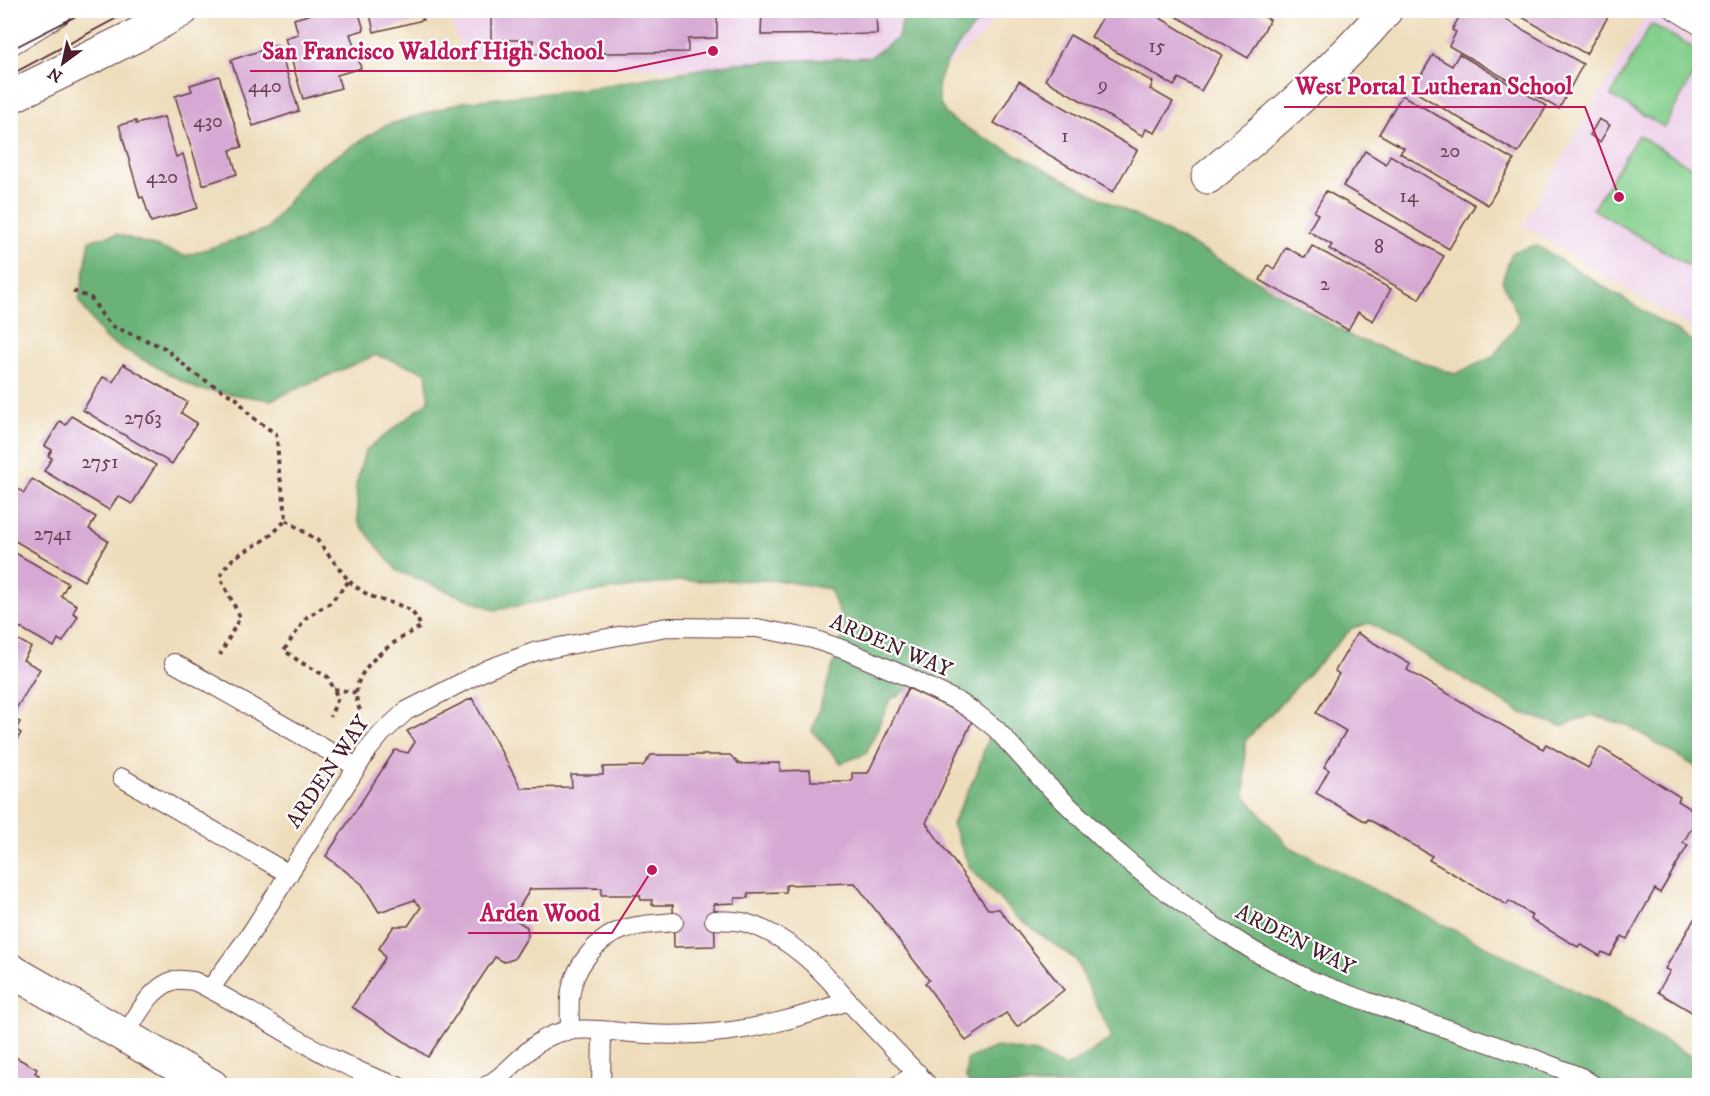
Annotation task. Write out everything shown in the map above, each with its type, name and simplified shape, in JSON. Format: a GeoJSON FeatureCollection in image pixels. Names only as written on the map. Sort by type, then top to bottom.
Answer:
{"type":"FeatureCollection","features":[{"type":"Feature","properties":{"kind":"street"},"geometry":{"type":"LineString","coordinates":[[10,38],[55,10]]}},
{"type":"Feature","properties":{"kind":"street"},"geometry":{"type":"LineString","coordinates":[[10,97],[137,35],[182,10]]}},
{"type":"Feature","properties":{"kind":"street"},"geometry":{"type":"LineString","coordinates":[[1209,177],[1338,63],[1386,10]]}},
{"type":"Feature","properties":{"kind":"street"},"geometry":{"type":"LineString","coordinates":[[10,970],[212,1086]]}},
{"type":"Feature","properties":{"kind":"lane"},"geometry":{"type":"LineString","coordinates":[[1674,10],[1700,26]]}},
{"type":"Feature","properties":{"kind":"lane","name":"ARDEN WAY"},"geometry":{"type":"LineString","coordinates":[[210,989],[251,933],[357,767],[381,733],[406,711],[488,669],[521,656],[567,644],[667,627],[757,628],[804,637],[845,650],[908,677],[976,713],[996,729],[1046,784],[1110,846],[1156,884],[1208,922],[1257,953],[1310,980],[1538,1060],[1581,1077],[1595,1086]]}},
{"type":"Feature","properties":{"kind":"lane"},"geometry":{"type":"LineString","coordinates":[[174,663],[357,767]]}},
{"type":"Feature","properties":{"kind":"lane"},"geometry":{"type":"LineString","coordinates":[[122,778],[289,874]]}},
{"type":"Feature","properties":{"kind":"lane"},"geometry":{"type":"LineString","coordinates":[[714,920],[744,922],[784,940],[812,961],[923,1079],[896,1086]]}},
{"type":"Feature","properties":{"kind":"lane"},"geometry":{"type":"LineString","coordinates":[[570,1031],[570,997],[576,974],[602,941],[622,929],[674,922]]}},
{"type":"Feature","properties":{"kind":"lane"},"geometry":{"type":"LineString","coordinates":[[125,1036],[145,1003],[158,989],[176,980],[194,981],[320,1053],[398,1086]]}},
{"type":"Feature","properties":{"kind":"lane"},"geometry":{"type":"LineString","coordinates":[[486,1086],[497,1080],[540,1041],[556,1034],[570,1031],[602,1031],[697,1035],[742,1030],[785,1021],[848,1001]]}},
{"type":"Feature","properties":{"kind":"lane"},"geometry":{"type":"LineString","coordinates":[[601,1086],[602,1031]]}},
{"type":"Feature","properties":{"kind":"path"},"geometry":{"type":"LineString","coordinates":[[73,291],[91,298],[112,326],[165,348],[193,373],[237,399],[252,417],[276,434],[286,520],[266,540],[242,551],[226,564],[220,577],[240,617],[206,682]]}},
{"type":"Feature","properties":{"kind":"path"},"geometry":{"type":"LineString","coordinates":[[286,520],[317,540],[349,581],[361,591],[401,605],[416,615],[421,627],[398,638],[368,665],[357,684],[358,707],[366,720]]}},
{"type":"Feature","properties":{"kind":"path"},"geometry":{"type":"LineString","coordinates":[[316,744],[338,698],[328,677],[300,662],[284,650],[307,617],[330,603],[349,581]]}},
{"type":"Feature","properties":{"kind":"path"},"geometry":{"type":"LineString","coordinates":[[333,689],[357,693]]}},
{"type":"Feature","properties":{"kind":"shaded area"},"geometry":{"type":"Polygon","coordinates":[[[447,11],[1001,11],[975,43],[927,80],[464,59],[447,11]]]}},
{"type":"Feature","properties":{"kind":"shaded area"},"geometry":{"type":"Polygon","coordinates":[[[1648,12],[1699,44],[1699,333],[1523,225],[1648,12]]]}},
{"type":"Feature","properties":{"kind":"green space"},"geometry":{"type":"Polygon","coordinates":[[[905,10],[988,11],[958,46],[942,73],[938,87],[939,101],[946,114],[952,119],[1234,267],[1354,338],[1455,374],[1493,357],[1520,320],[1502,281],[1512,252],[1536,245],[1699,345],[1699,769],[1629,726],[1592,715],[1561,726],[1522,713],[1370,623],[1352,628],[1245,741],[1245,796],[1288,846],[1593,1000],[1699,1061],[1699,1085],[971,1085],[966,1079],[967,1059],[996,1047],[1036,1053],[1065,1068],[1112,1038],[1076,960],[1015,916],[970,868],[952,824],[978,770],[991,727],[922,680],[890,700],[866,754],[841,763],[812,731],[845,628],[830,589],[777,580],[678,581],[580,594],[495,610],[397,571],[358,522],[356,485],[365,451],[429,401],[426,372],[376,355],[271,400],[197,389],[105,339],[79,301],[90,240],[117,234],[186,256],[267,229],[311,172],[384,126],[463,102],[584,89],[735,63],[870,57],[898,38],[905,10]]]}},
{"type":"Feature","properties":{"kind":"green space"},"geometry":{"type":"Polygon","coordinates":[[[1651,24],[1699,51],[1699,64],[1664,127],[1611,96],[1651,24]]]}},
{"type":"Feature","properties":{"kind":"green space"},"geometry":{"type":"Polygon","coordinates":[[[1638,135],[1699,172],[1699,272],[1593,209],[1638,135]]]}},
{"type":"Feature","properties":{"kind":"building"},"geometry":{"type":"Polygon","coordinates":[[[325,10],[358,10],[364,30],[350,34],[361,68],[337,75],[341,88],[303,99],[285,38],[298,34],[294,19],[325,10]]]}},
{"type":"Feature","properties":{"kind":"building"},"geometry":{"type":"Polygon","coordinates":[[[369,10],[430,11],[421,14],[423,20],[374,32],[369,10]]]}},
{"type":"Feature","properties":{"kind":"building"},"geometry":{"type":"Polygon","coordinates":[[[491,10],[717,10],[717,38],[688,39],[688,52],[533,54],[533,40],[491,40],[491,10]]]}},
{"type":"Feature","properties":{"kind":"building"},"geometry":{"type":"Polygon","coordinates":[[[762,10],[876,10],[877,34],[761,35],[762,10]]]}},
{"type":"Feature","properties":{"kind":"building"},"geometry":{"type":"Polygon","coordinates":[[[1107,10],[1147,10],[1222,55],[1201,91],[1179,78],[1174,86],[1091,37],[1107,10]]]}},
{"type":"Feature","properties":{"kind":"building"},"geometry":{"type":"Polygon","coordinates":[[[1165,10],[1254,10],[1270,20],[1248,58],[1165,10]]]}},
{"type":"Feature","properties":{"kind":"building"},"geometry":{"type":"Polygon","coordinates":[[[1463,10],[1489,10],[1583,64],[1559,109],[1449,46],[1456,32],[1452,30],[1463,10]]]}},
{"type":"Feature","properties":{"kind":"building"},"geometry":{"type":"Polygon","coordinates":[[[1510,10],[1612,10],[1586,54],[1510,10]]]}},
{"type":"Feature","properties":{"kind":"building"},"geometry":{"type":"Polygon","coordinates":[[[1070,35],[1153,82],[1150,89],[1173,102],[1155,133],[1146,129],[1143,136],[1045,80],[1070,35]]]}},
{"type":"Feature","properties":{"kind":"building"},"geometry":{"type":"Polygon","coordinates":[[[278,45],[299,111],[253,126],[231,60],[278,45]]]}},
{"type":"Feature","properties":{"kind":"building"},"geometry":{"type":"Polygon","coordinates":[[[1459,54],[1547,106],[1518,153],[1412,90],[1433,55],[1452,66],[1459,54]]]}},
{"type":"Feature","properties":{"kind":"building"},"geometry":{"type":"Polygon","coordinates":[[[219,76],[242,147],[230,150],[237,174],[203,185],[175,96],[192,91],[190,85],[219,76]]]}},
{"type":"Feature","properties":{"kind":"building"},"geometry":{"type":"Polygon","coordinates":[[[1019,81],[1137,150],[1113,192],[994,123],[1019,81]]]}},
{"type":"Feature","properties":{"kind":"building"},"geometry":{"type":"Polygon","coordinates":[[[1402,95],[1514,160],[1488,205],[1400,153],[1404,148],[1379,134],[1402,95]]]}},
{"type":"Feature","properties":{"kind":"building"},"geometry":{"type":"Polygon","coordinates":[[[164,117],[176,157],[183,154],[198,208],[151,222],[143,197],[140,198],[119,125],[136,121],[136,124],[164,117]]]}},
{"type":"Feature","properties":{"kind":"building"},"geometry":{"type":"Polygon","coordinates":[[[1599,119],[1610,125],[1600,142],[1590,135],[1599,119]]]}},
{"type":"Feature","properties":{"kind":"building"},"geometry":{"type":"Polygon","coordinates":[[[1365,151],[1386,164],[1390,155],[1475,205],[1449,249],[1343,186],[1365,151]]]}},
{"type":"Feature","properties":{"kind":"building"},"geometry":{"type":"Polygon","coordinates":[[[1326,191],[1444,256],[1419,299],[1329,249],[1332,245],[1308,231],[1318,214],[1314,212],[1326,191]]]}},
{"type":"Feature","properties":{"kind":"building"},"geometry":{"type":"Polygon","coordinates":[[[1312,246],[1391,289],[1373,321],[1358,312],[1348,330],[1260,280],[1268,265],[1274,269],[1286,247],[1305,258],[1312,246]]]}},
{"type":"Feature","properties":{"kind":"building"},"geometry":{"type":"Polygon","coordinates":[[[123,364],[187,402],[181,413],[197,423],[172,464],[83,410],[103,377],[113,382],[123,364]]]}},
{"type":"Feature","properties":{"kind":"building"},"geometry":{"type":"Polygon","coordinates":[[[71,416],[156,465],[132,504],[118,496],[109,510],[44,471],[52,458],[48,456],[52,450],[45,446],[60,421],[66,425],[71,416]]]}},
{"type":"Feature","properties":{"kind":"building"},"geometry":{"type":"Polygon","coordinates":[[[32,479],[96,517],[89,529],[108,541],[84,581],[10,538],[10,499],[17,488],[24,493],[32,479]]]}},
{"type":"Feature","properties":{"kind":"building"},"geometry":{"type":"Polygon","coordinates":[[[10,550],[68,583],[61,596],[77,605],[73,613],[78,616],[63,642],[58,639],[54,647],[10,622],[10,550]]]}},
{"type":"Feature","properties":{"kind":"building"},"geometry":{"type":"Polygon","coordinates":[[[1357,633],[1410,664],[1407,670],[1543,749],[1546,744],[1588,768],[1600,747],[1680,797],[1678,801],[1696,812],[1691,820],[1695,822],[1683,843],[1688,845],[1660,893],[1655,889],[1627,939],[1622,936],[1610,956],[1602,952],[1600,956],[1580,944],[1578,947],[1530,919],[1532,915],[1509,901],[1507,905],[1429,860],[1432,856],[1368,819],[1366,822],[1316,793],[1329,770],[1324,767],[1346,731],[1316,713],[1339,674],[1335,671],[1357,633]]]}},
{"type":"Feature","properties":{"kind":"building"},"geometry":{"type":"Polygon","coordinates":[[[10,635],[31,647],[23,660],[40,669],[16,709],[10,706],[10,635]]]}},
{"type":"Feature","properties":{"kind":"building"},"geometry":{"type":"Polygon","coordinates":[[[908,688],[973,719],[926,823],[988,909],[999,909],[1064,990],[1017,1027],[1006,1013],[966,1041],[925,983],[929,980],[855,883],[786,885],[786,892],[748,893],[748,898],[735,898],[735,903],[714,904],[715,946],[674,947],[673,905],[652,905],[652,900],[641,900],[640,895],[601,895],[602,888],[530,889],[513,918],[527,927],[528,936],[514,959],[504,962],[495,957],[428,1057],[352,1007],[385,958],[379,948],[394,926],[408,926],[421,907],[414,900],[379,912],[362,884],[326,856],[395,750],[408,753],[415,742],[407,731],[472,698],[521,788],[572,787],[571,775],[603,775],[603,767],[643,766],[651,755],[730,755],[739,764],[780,763],[780,771],[810,770],[811,781],[852,781],[852,773],[868,773],[908,688]]]}},
{"type":"Feature","properties":{"kind":"building"},"geometry":{"type":"Polygon","coordinates":[[[10,717],[20,722],[16,730],[21,733],[10,751],[10,717]]]}},
{"type":"Feature","properties":{"kind":"building"},"geometry":{"type":"Polygon","coordinates":[[[1700,909],[1700,1017],[1658,992],[1670,971],[1665,969],[1700,909]]]}},
{"type":"Feature","properties":{"kind":"building"},"geometry":{"type":"Polygon","coordinates":[[[10,1054],[37,1069],[35,1073],[39,1075],[33,1086],[10,1086],[10,1054]]]}},
{"type":"Feature","properties":{"kind":"tram line"},"geometry":{"type":"LineString","coordinates":[[10,50],[88,10]]}},
{"type":"Feature","properties":{"kind":"tram line"},"geometry":{"type":"LineString","coordinates":[[10,75],[132,10]]}},
{"type":"Feature","properties":{"kind":"place","name":"San Francisco Waldorf High School"},"geometry":{"type":"Point","coordinates":[713,51]}},
{"type":"Feature","properties":{"kind":"place","name":"West Portal Lutheran School"},"geometry":{"type":"Point","coordinates":[1619,197]}},
{"type":"Feature","properties":{"kind":"place","name":"Arden Wood"},"geometry":{"type":"Point","coordinates":[652,870]}}]}
